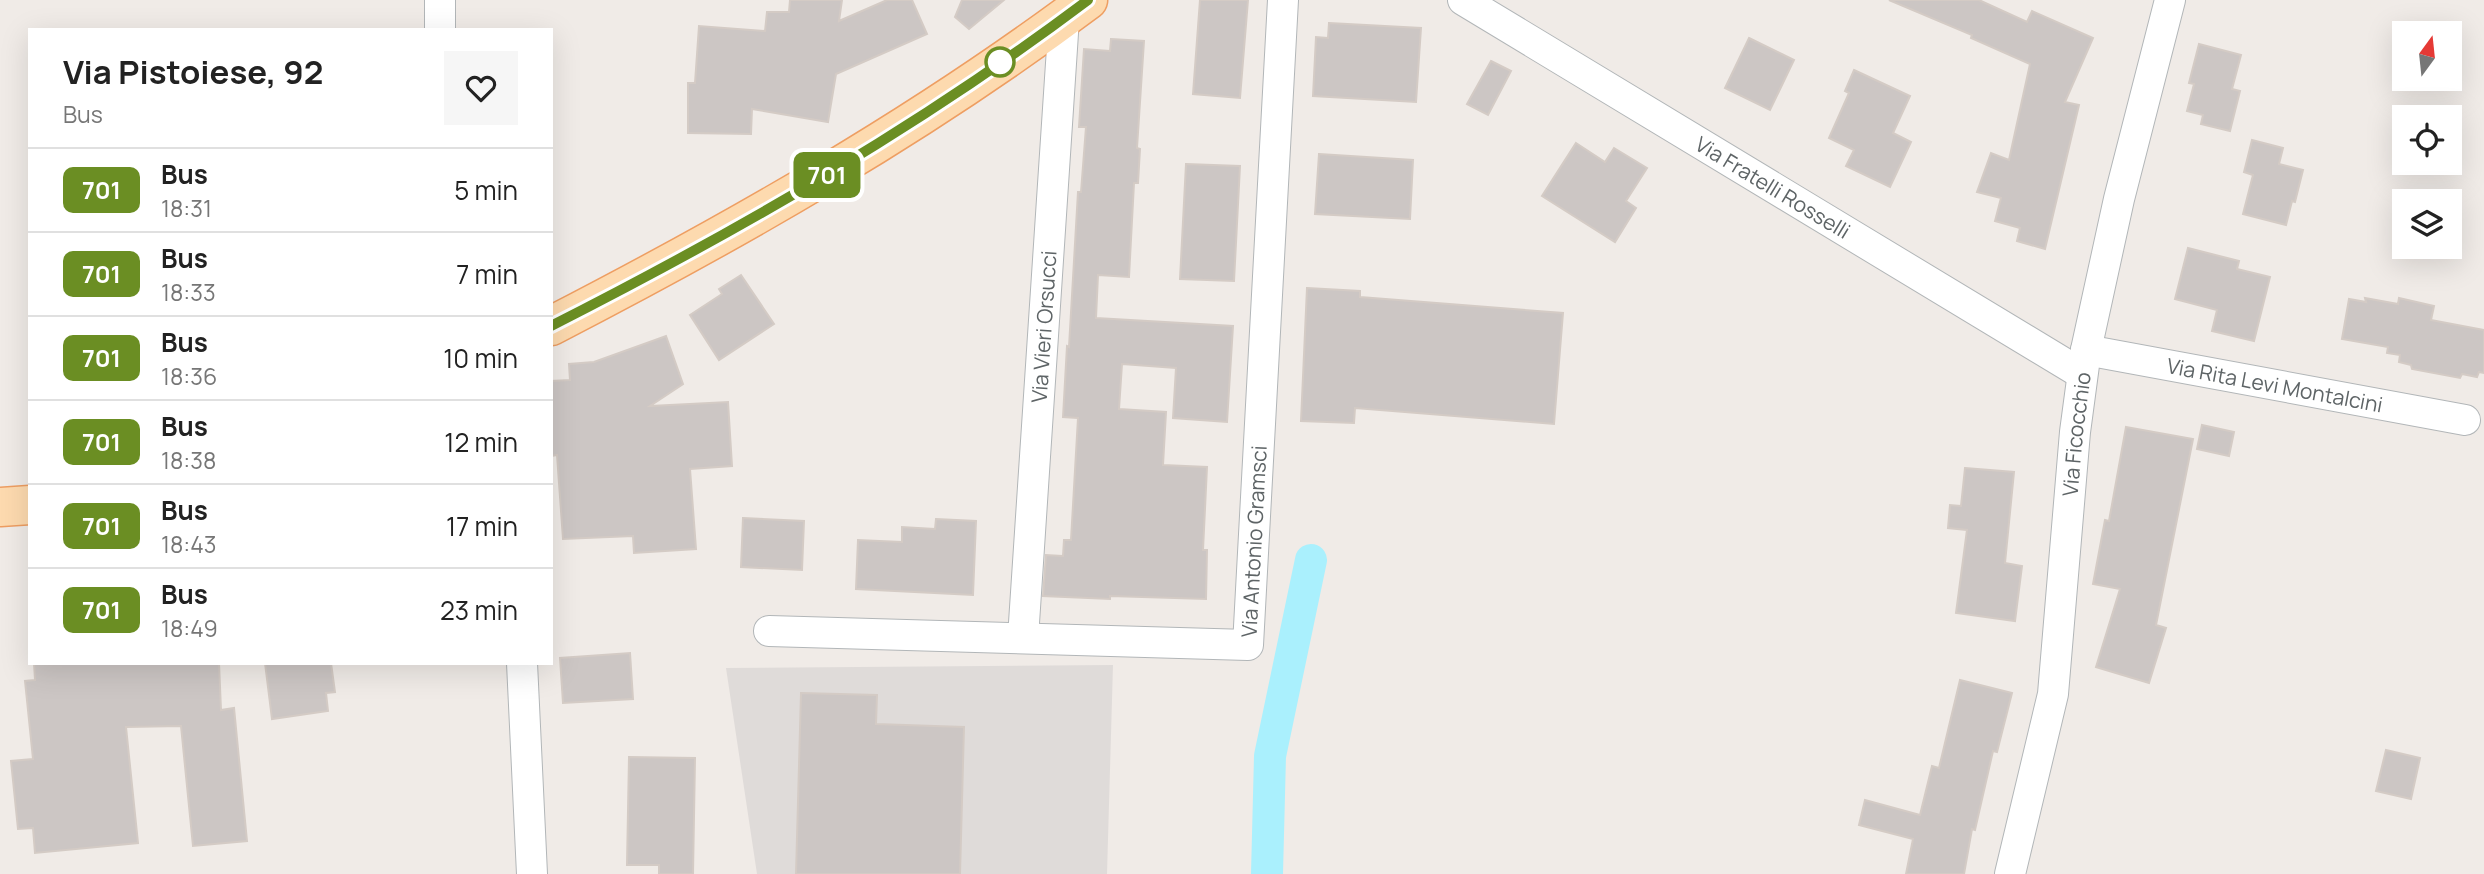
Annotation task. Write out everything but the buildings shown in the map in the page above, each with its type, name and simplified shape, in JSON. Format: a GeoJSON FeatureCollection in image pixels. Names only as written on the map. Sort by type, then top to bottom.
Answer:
{"type":"FeatureCollection","features":[{"type":"Feature","properties":{"kind":"main road"},"geometry":{"type":"LineString","coordinates":[[553,325],[662,269],[808,187],[928,112],[1076,9]]}},
{"type":"Feature","properties":{"kind":"main road"},"geometry":{"type":"LineString","coordinates":[[0,507],[28,505]]}},
{"type":"Feature","properties":{"kind":"street"},"geometry":{"type":"LineString","coordinates":[[440,0],[440,28]]}},
{"type":"Feature","properties":{"kind":"street","name":"Via Antonio Gramsci"},"geometry":{"type":"LineString","coordinates":[[769,631],[1248,645],[1283,0]]}},
{"type":"Feature","properties":{"kind":"street","name":"Via Fratelli Rosselli"},"geometry":{"type":"LineString","coordinates":[[1463,0],[2084,362]]}},
{"type":"Feature","properties":{"kind":"street","name":"Via Ficocchio"},"geometry":{"type":"LineString","coordinates":[[2010,874],[2053,694],[2084,362],[2119,199],[2170,0]]}},
{"type":"Feature","properties":{"kind":"street","name":"Via Vieri Orsucci"},"geometry":{"type":"LineString","coordinates":[[1023,638],[1076,9]]}},
{"type":"Feature","properties":{"kind":"street","name":"Via Rita Levi Montalcini"},"geometry":{"type":"LineString","coordinates":[[2084,362],[2465,420]]}},
{"type":"Feature","properties":{"kind":"street"},"geometry":{"type":"LineString","coordinates":[[522,665],[531,874]]}},
{"type":"Feature","properties":{"kind":"shaded area"},"geometry":{"type":"Polygon","coordinates":[[[1113,665],[1107,874],[757,874],[726,668],[1113,665]]]}},
{"type":"Feature","properties":{"kind":"waterway"},"geometry":{"type":"LineString","coordinates":[[1267,874],[1270,756],[1311,560]]}},
{"type":"Feature","properties":{"kind":"bus line","name":"701"},"geometry":{"type":"LineString","coordinates":[[553,325],[662,269],[808,187],[928,112],[1088,0]]}}]}
